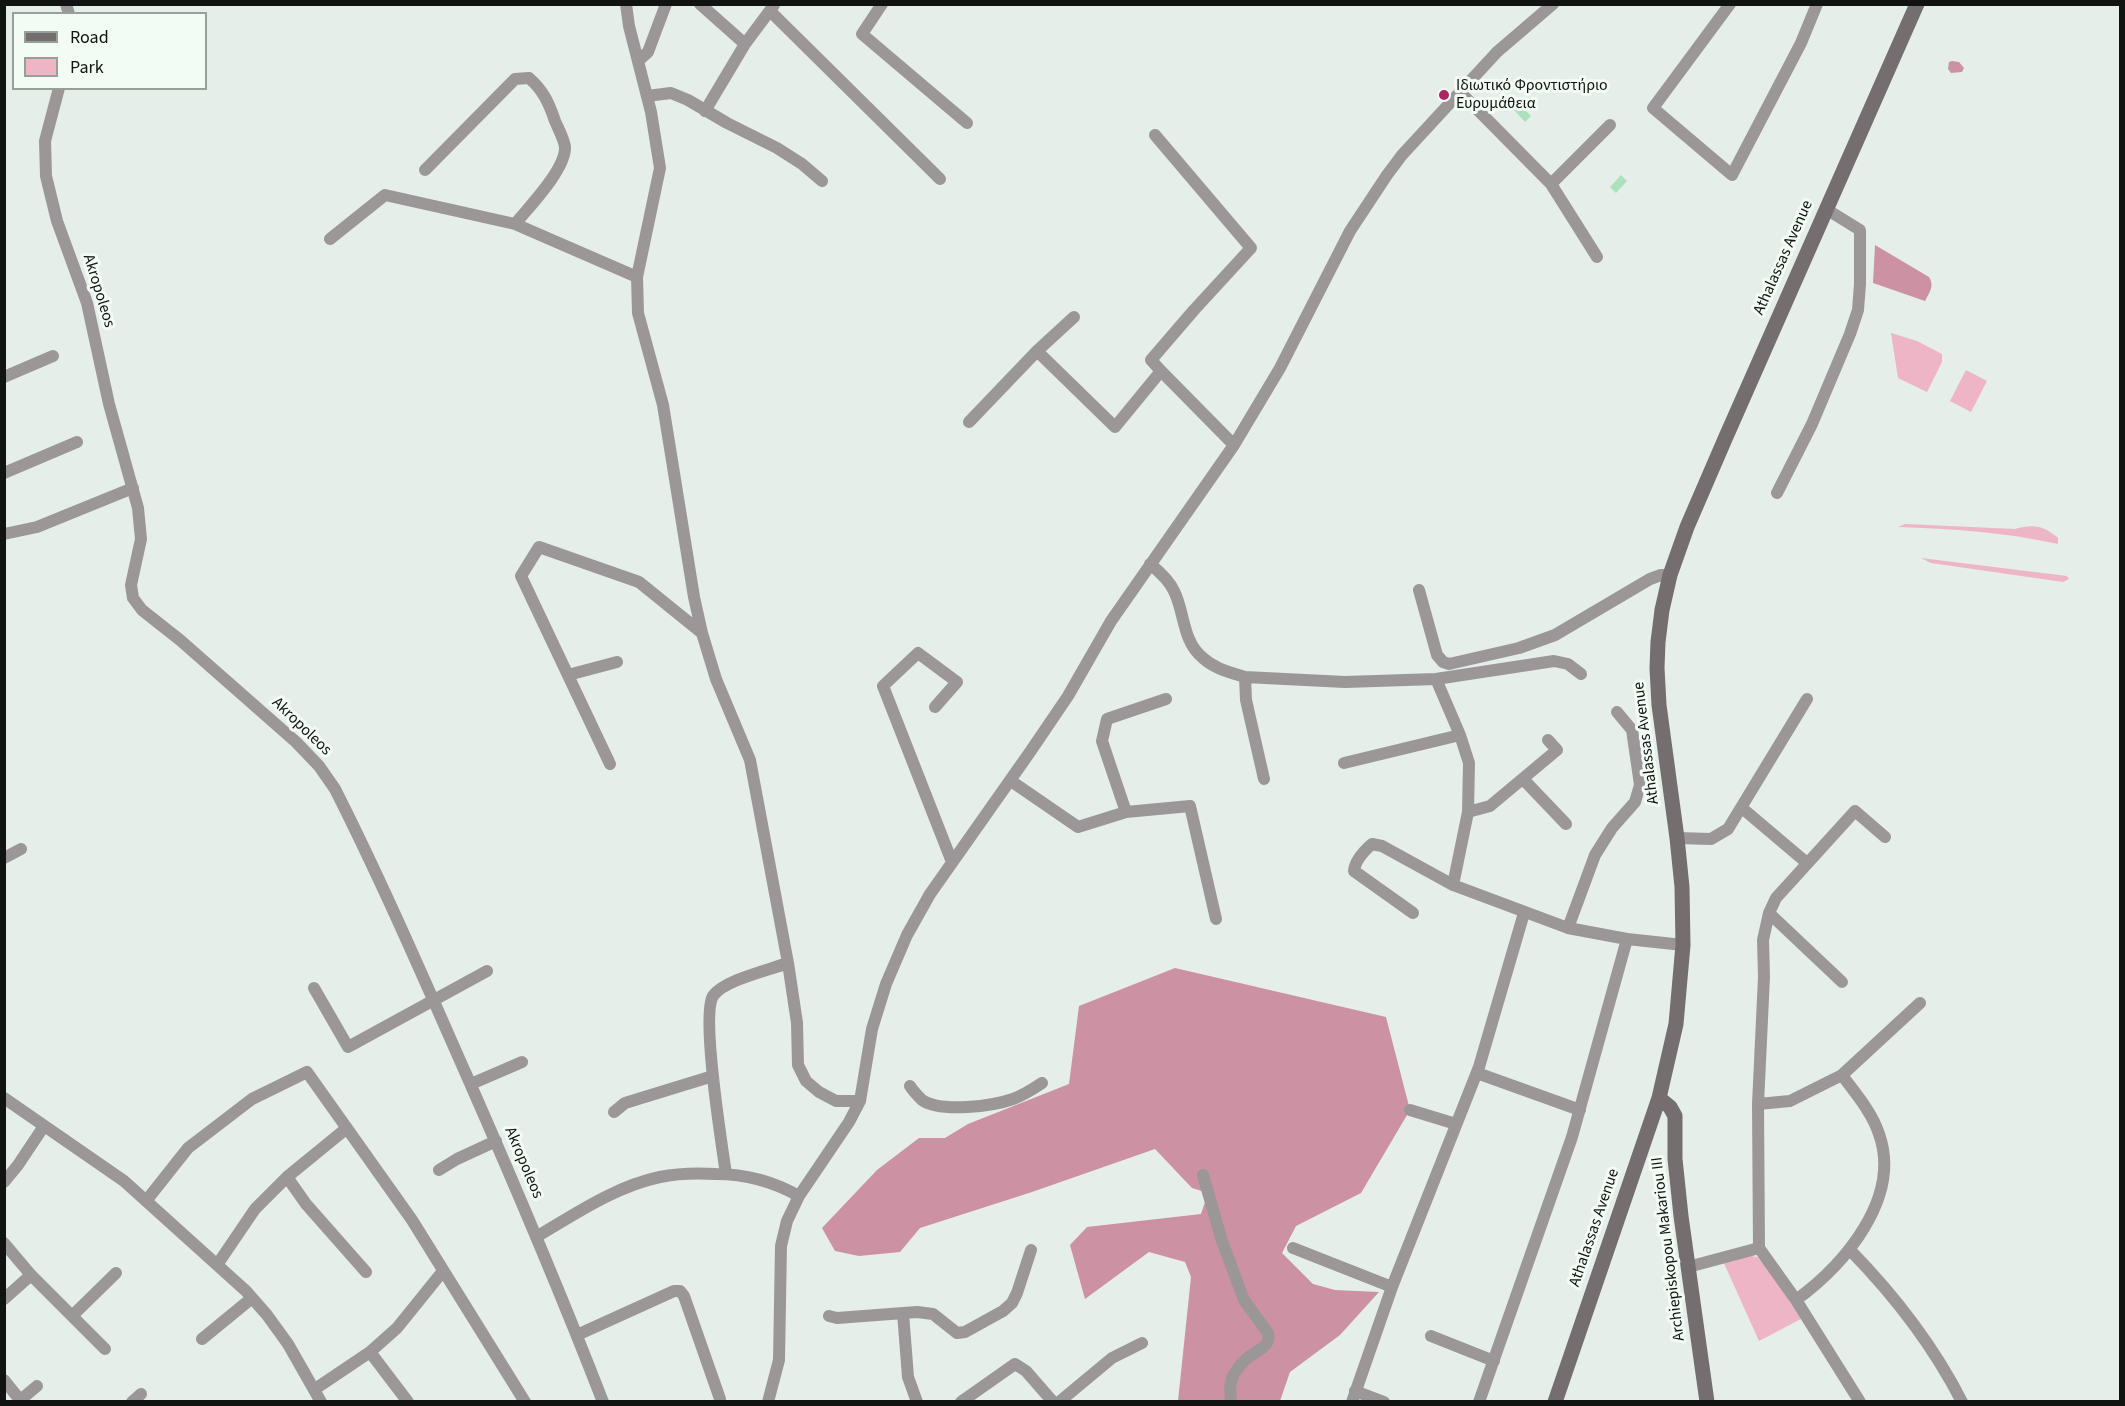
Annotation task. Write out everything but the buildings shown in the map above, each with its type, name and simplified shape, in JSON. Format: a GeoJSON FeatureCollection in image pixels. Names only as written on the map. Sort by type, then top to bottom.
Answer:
{"type":"FeatureCollection","features":[{"type":"Feature","properties":{"kind":"main road","name":"Athalassas Avenue"},"geometry":{"type":"LineString","coordinates":[[1555,1401],[1659,1098],[1675,1035],[1683,945],[1682,887],[1659,705],[1657,669],[1662,610],[1670,575],[1687,527],[1917,4]]}},
{"type":"Feature","properties":{"kind":"main road","name":"Archiepiskopou Makariou III"},"geometry":{"type":"LineString","coordinates":[[1659,1098],[1670,1107],[1675,1116],[1675,1159],[1707,1401]]}},
{"type":"Feature","properties":{"kind":"street"},"geometry":{"type":"LineString","coordinates":[[626,4],[629,26],[647,96],[660,168],[637,277],[638,313],[663,405],[694,597],[716,679],[750,760],[788,963],[796,1023],[798,1065],[806,1081],[819,1092],[836,1101],[860,1101]]}},
{"type":"Feature","properties":{"kind":"street"},"geometry":{"type":"LineString","coordinates":[[638,61],[648,52],[666,4]]}},
{"type":"Feature","properties":{"kind":"street"},"geometry":{"type":"LineString","coordinates":[[700,4],[745,44]]}},
{"type":"Feature","properties":{"kind":"street"},"geometry":{"type":"LineString","coordinates":[[882,4],[862,34],[967,123]]}},
{"type":"Feature","properties":{"kind":"street"},"geometry":{"type":"LineString","coordinates":[[768,1401],[779,1360],[781,1245],[787,1221],[799,1196],[849,1122],[860,1101],[872,1029],[885,984],[907,935],[930,894],[1011,781],[1068,696],[1111,621],[1234,445],[1280,368],[1350,231],[1402,155],[1497,52],[1553,4]]}},
{"type":"Feature","properties":{"kind":"street"},"geometry":{"type":"LineString","coordinates":[[1730,4],[1653,108],[1732,175],[1801,43],[1817,4]]}},
{"type":"Feature","properties":{"kind":"street"},"geometry":{"type":"LineString","coordinates":[[705,111],[745,44],[773,8],[940,178]]}},
{"type":"Feature","properties":{"kind":"street"},"geometry":{"type":"LineString","coordinates":[[425,170],[516,79],[529,78],[540,88],[547,100],[565,147],[562,160],[554,175],[515,224]]}},
{"type":"Feature","properties":{"kind":"street","name":"Akropoleos"},"geometry":{"type":"LineString","coordinates":[[58,90],[47,126],[46,176],[57,221],[87,303],[109,404],[133,488],[141,538],[131,585],[132,592],[137,604],[297,742],[320,766],[342,805],[434,1000],[496,1142],[603,1401]]}},
{"type":"Feature","properties":{"kind":"street"},"geometry":{"type":"LineString","coordinates":[[1460,92],[1551,184],[1597,257]]}},
{"type":"Feature","properties":{"kind":"street"},"geometry":{"type":"LineString","coordinates":[[647,96],[671,93],[777,148],[802,164],[822,181]]}},
{"type":"Feature","properties":{"kind":"street"},"geometry":{"type":"LineString","coordinates":[[1551,184],[1610,125]]}},
{"type":"Feature","properties":{"kind":"street"},"geometry":{"type":"LineString","coordinates":[[1155,135],[1251,248],[1151,360],[1234,445]]}},
{"type":"Feature","properties":{"kind":"street"},"geometry":{"type":"LineString","coordinates":[[330,239],[385,195],[515,224],[637,277]]}},
{"type":"Feature","properties":{"kind":"street"},"geometry":{"type":"LineString","coordinates":[[1777,493],[1816,414],[1858,310],[1860,230],[1826,209]]}},
{"type":"Feature","properties":{"kind":"street"},"geometry":{"type":"LineString","coordinates":[[969,422],[1037,351],[1074,317]]}},
{"type":"Feature","properties":{"kind":"street"},"geometry":{"type":"LineString","coordinates":[[1037,351],[1115,428],[1161,371]]}},
{"type":"Feature","properties":{"kind":"street"},"geometry":{"type":"LineString","coordinates":[[4,377],[53,356]]}},
{"type":"Feature","properties":{"kind":"street"},"geometry":{"type":"LineString","coordinates":[[4,473],[77,442]]}},
{"type":"Feature","properties":{"kind":"street"},"geometry":{"type":"LineString","coordinates":[[4,534],[37,527],[133,488]]}},
{"type":"Feature","properties":{"kind":"street"},"geometry":{"type":"LineString","coordinates":[[610,764],[521,576],[539,547],[639,582],[702,633]]}},
{"type":"Feature","properties":{"kind":"street"},"geometry":{"type":"LineString","coordinates":[[1150,564],[1165,576],[1174,591],[1190,643],[1202,658],[1220,670],[1245,677],[1345,682],[1436,679],[1554,661],[1568,664],[1581,674]]}},
{"type":"Feature","properties":{"kind":"street"},"geometry":{"type":"LineString","coordinates":[[1419,590],[1437,655],[1443,662],[1449,664],[1519,648],[1555,635],[1650,579],[1661,574],[1670,575]]}},
{"type":"Feature","properties":{"kind":"street"},"geometry":{"type":"LineString","coordinates":[[935,707],[957,682],[918,653],[883,686],[952,862]]}},
{"type":"Feature","properties":{"kind":"street"},"geometry":{"type":"LineString","coordinates":[[568,675],[617,662]]}},
{"type":"Feature","properties":{"kind":"street"},"geometry":{"type":"LineString","coordinates":[[1245,677],[1246,700],[1264,779]]}},
{"type":"Feature","properties":{"kind":"street"},"geometry":{"type":"LineString","coordinates":[[1436,679],[1460,735],[1469,763],[1468,812],[1453,885]]}},
{"type":"Feature","properties":{"kind":"street"},"geometry":{"type":"LineString","coordinates":[[1126,812],[1102,741],[1107,718],[1166,699]]}},
{"type":"Feature","properties":{"kind":"street"},"geometry":{"type":"LineString","coordinates":[[1677,838],[1711,839],[1728,829],[1807,699]]}},
{"type":"Feature","properties":{"kind":"street"},"geometry":{"type":"LineString","coordinates":[[1568,928],[1595,855],[1612,828],[1635,802],[1640,785],[1632,730],[1617,712]]}},
{"type":"Feature","properties":{"kind":"street"},"geometry":{"type":"LineString","coordinates":[[1344,763],[1460,735]]}},
{"type":"Feature","properties":{"kind":"street"},"geometry":{"type":"LineString","coordinates":[[1468,812],[1490,806],[1557,750],[1548,740]]}},
{"type":"Feature","properties":{"kind":"street"},"geometry":{"type":"LineString","coordinates":[[1522,779],[1566,824]]}},
{"type":"Feature","properties":{"kind":"street"},"geometry":{"type":"LineString","coordinates":[[1011,781],[1078,827],[1126,812],[1190,806],[1216,919]]}},
{"type":"Feature","properties":{"kind":"street"},"geometry":{"type":"LineString","coordinates":[[1742,808],[1808,863]]}},
{"type":"Feature","properties":{"kind":"street"},"geometry":{"type":"LineString","coordinates":[[1860,1401],[1796,1300],[1759,1248],[1758,1104],[1764,976],[1763,940],[1769,913],[1776,898],[1855,811],[1885,837]]}},
{"type":"Feature","properties":{"kind":"street"},"geometry":{"type":"LineString","coordinates":[[1413,913],[1354,871],[1364,852],[1372,844],[1382,846],[1453,885],[1568,928],[1627,939],[1683,945]]}},
{"type":"Feature","properties":{"kind":"street"},"geometry":{"type":"LineString","coordinates":[[4,858],[21,849]]}},
{"type":"Feature","properties":{"kind":"street"},"geometry":{"type":"LineString","coordinates":[[1384,1401],[1354,1396],[1392,1287],[1477,1073],[1524,913]]}},
{"type":"Feature","properties":{"kind":"street"},"geometry":{"type":"LineString","coordinates":[[1769,913],[1842,982]]}},
{"type":"Feature","properties":{"kind":"street"},"geometry":{"type":"LineString","coordinates":[[1479,1401],[1580,1110],[1627,939]]}},
{"type":"Feature","properties":{"kind":"street"},"geometry":{"type":"LineString","coordinates":[[726,1174],[713,1076],[710,1022],[712,998],[722,987],[788,963]]}},
{"type":"Feature","properties":{"kind":"street"},"geometry":{"type":"LineString","coordinates":[[314,987],[348,1047],[487,971]]}},
{"type":"Feature","properties":{"kind":"street"},"geometry":{"type":"LineString","coordinates":[[1758,1104],[1790,1101],[1842,1075],[1920,1002]]}},
{"type":"Feature","properties":{"kind":"street"},"geometry":{"type":"LineString","coordinates":[[471,1084],[522,1062]]}},
{"type":"Feature","properties":{"kind":"street"},"geometry":{"type":"LineString","coordinates":[[146,1201],[188,1148],[252,1099],[307,1072],[412,1220],[525,1401]]}},
{"type":"Feature","properties":{"kind":"street"},"geometry":{"type":"LineString","coordinates":[[1477,1073],[1580,1110]]}},
{"type":"Feature","properties":{"kind":"street"},"geometry":{"type":"LineString","coordinates":[[1796,1300],[1817,1285],[1850,1250],[1864,1228],[1883,1186],[1885,1161],[1879,1133],[1862,1102],[1842,1075]]}},
{"type":"Feature","properties":{"kind":"street"},"geometry":{"type":"LineString","coordinates":[[614,1112],[625,1103],[713,1076]]}},
{"type":"Feature","properties":{"kind":"street"},"geometry":{"type":"LineString","coordinates":[[909,1086],[922,1099],[930,1103],[946,1106],[983,1106],[1015,1098],[1042,1083]]}},
{"type":"Feature","properties":{"kind":"street"},"geometry":{"type":"LineString","coordinates":[[4,1098],[124,1181],[252,1298],[288,1344],[321,1401]]}},
{"type":"Feature","properties":{"kind":"street"},"geometry":{"type":"LineString","coordinates":[[1410,1110],[1456,1124]]}},
{"type":"Feature","properties":{"kind":"street"},"geometry":{"type":"LineString","coordinates":[[4,1182],[44,1126]]}},
{"type":"Feature","properties":{"kind":"street"},"geometry":{"type":"LineString","coordinates":[[217,1265],[255,1209],[287,1177],[347,1128]]}},
{"type":"Feature","properties":{"kind":"street"},"geometry":{"type":"LineString","coordinates":[[439,1170],[465,1155],[496,1142]]}},
{"type":"Feature","properties":{"kind":"street"},"geometry":{"type":"LineString","coordinates":[[536,1237],[592,1204],[659,1177],[689,1173],[738,1174],[788,1190],[799,1196]]}},
{"type":"Feature","properties":{"kind":"street"},"geometry":{"type":"LineString","coordinates":[[1203,1175],[1222,1241],[1244,1300],[1270,1339],[1267,1344],[1247,1359],[1234,1375],[1230,1385],[1231,1401]]}},
{"type":"Feature","properties":{"kind":"street"},"geometry":{"type":"LineString","coordinates":[[287,1177],[306,1204],[366,1272]]}},
{"type":"Feature","properties":{"kind":"street"},"geometry":{"type":"LineString","coordinates":[[4,1243],[31,1275],[105,1349]]}},
{"type":"Feature","properties":{"kind":"street"},"geometry":{"type":"LineString","coordinates":[[1293,1248],[1392,1287]]}},
{"type":"Feature","properties":{"kind":"street"},"geometry":{"type":"LineString","coordinates":[[1688,1267],[1759,1248]]}},
{"type":"Feature","properties":{"kind":"street"},"geometry":{"type":"LineString","coordinates":[[829,1316],[837,1318],[917,1312],[933,1314],[957,1333],[965,1332],[1003,1311],[1012,1303],[1030,1250]]}},
{"type":"Feature","properties":{"kind":"street"},"geometry":{"type":"LineString","coordinates":[[1850,1250],[1884,1285],[1928,1345],[1962,1401]]}},
{"type":"Feature","properties":{"kind":"street"},"geometry":{"type":"LineString","coordinates":[[315,1389],[370,1352],[397,1328],[444,1271]]}},
{"type":"Feature","properties":{"kind":"street"},"geometry":{"type":"LineString","coordinates":[[72,1316],[116,1273]]}},
{"type":"Feature","properties":{"kind":"street"},"geometry":{"type":"LineString","coordinates":[[4,1299],[31,1275]]}},
{"type":"Feature","properties":{"kind":"street"},"geometry":{"type":"LineString","coordinates":[[577,1335],[674,1291],[680,1291],[684,1296],[720,1399]]}},
{"type":"Feature","properties":{"kind":"street"},"geometry":{"type":"LineString","coordinates":[[202,1339],[252,1298]]}},
{"type":"Feature","properties":{"kind":"street"},"geometry":{"type":"LineString","coordinates":[[903,1313],[908,1377],[917,1401]]}},
{"type":"Feature","properties":{"kind":"street"},"geometry":{"type":"LineString","coordinates":[[1431,1335],[1494,1361]]}},
{"type":"Feature","properties":{"kind":"street"},"geometry":{"type":"LineString","coordinates":[[1059,1401],[1112,1358],[1142,1343]]}},
{"type":"Feature","properties":{"kind":"street"},"geometry":{"type":"LineString","coordinates":[[370,1352],[408,1401]]}},
{"type":"Feature","properties":{"kind":"street"},"geometry":{"type":"LineString","coordinates":[[961,1401],[1015,1364],[1026,1371],[1053,1401]]}},
{"type":"Feature","properties":{"kind":"street"},"geometry":{"type":"LineString","coordinates":[[4,1380],[19,1401],[37,1386]]}},
{"type":"Feature","properties":{"kind":"green space"},"geometry":{"type":"Polygon","coordinates":[[[1891,333],[1917,341],[1942,354],[1942,362],[1927,392],[1898,378],[1891,333]]]}},
{"type":"Feature","properties":{"kind":"green space"},"geometry":{"type":"Polygon","coordinates":[[[1966,370],[1987,381],[1971,412],[1950,401],[1966,370]]]}},
{"type":"Feature","properties":{"kind":"green space"},"geometry":{"type":"Polygon","coordinates":[[[1905,524],[2015,529],[2027,526],[2038,527],[2058,538],[2058,544],[1978,532],[1898,527],[1905,524]]]}},
{"type":"Feature","properties":{"kind":"green space"},"geometry":{"type":"Polygon","coordinates":[[[1921,558],[2067,576],[2069,579],[2063,582],[1931,563],[1921,558]]]}},
{"type":"Feature","properties":{"kind":"green space"},"geometry":{"type":"Polygon","coordinates":[[[1746,1255],[1757,1257],[1766,1265],[1801,1319],[1759,1341],[1723,1261],[1746,1255]]]}},
{"type":"Feature","properties":{"kind":"shaded area"},"geometry":{"type":"Polygon","coordinates":[[[1949,62],[1959,62],[1964,68],[1962,72],[1951,73],[1948,69],[1949,62]]]}},
{"type":"Feature","properties":{"kind":"shaded area"},"geometry":{"type":"Polygon","coordinates":[[[1519,104],[1531,116],[1525,122],[1513,109],[1519,104]]]}},
{"type":"Feature","properties":{"kind":"shaded area"},"geometry":{"type":"Polygon","coordinates":[[[1621,175],[1627,181],[1616,193],[1610,187],[1621,175]]]}},
{"type":"Feature","properties":{"kind":"shaded area"},"geometry":{"type":"Polygon","coordinates":[[[1875,245],[1929,277],[1930,292],[1925,301],[1873,283],[1875,245]]]}},
{"type":"Feature","properties":{"kind":"shaded area"},"geometry":{"type":"Polygon","coordinates":[[[1175,968],[1386,1017],[1410,1110],[1361,1193],[1296,1226],[1282,1253],[1313,1284],[1335,1290],[1379,1292],[1340,1335],[1290,1372],[1280,1401],[1178,1401],[1191,1277],[1185,1262],[1149,1252],[1085,1299],[1070,1245],[1087,1227],[1201,1214],[1208,1193],[1192,1188],[1155,1149],[920,1228],[900,1252],[859,1256],[835,1251],[822,1228],[877,1170],[919,1138],[945,1138],[968,1124],[1069,1084],[1079,1006],[1175,968]]]}},
{"type":"Feature","properties":{"kind":"place","name":"Ιδιωτικό Φροντιστήριο Ευρυμάθεια"},"geometry":{"type":"Point","coordinates":[1444,95]}}]}
